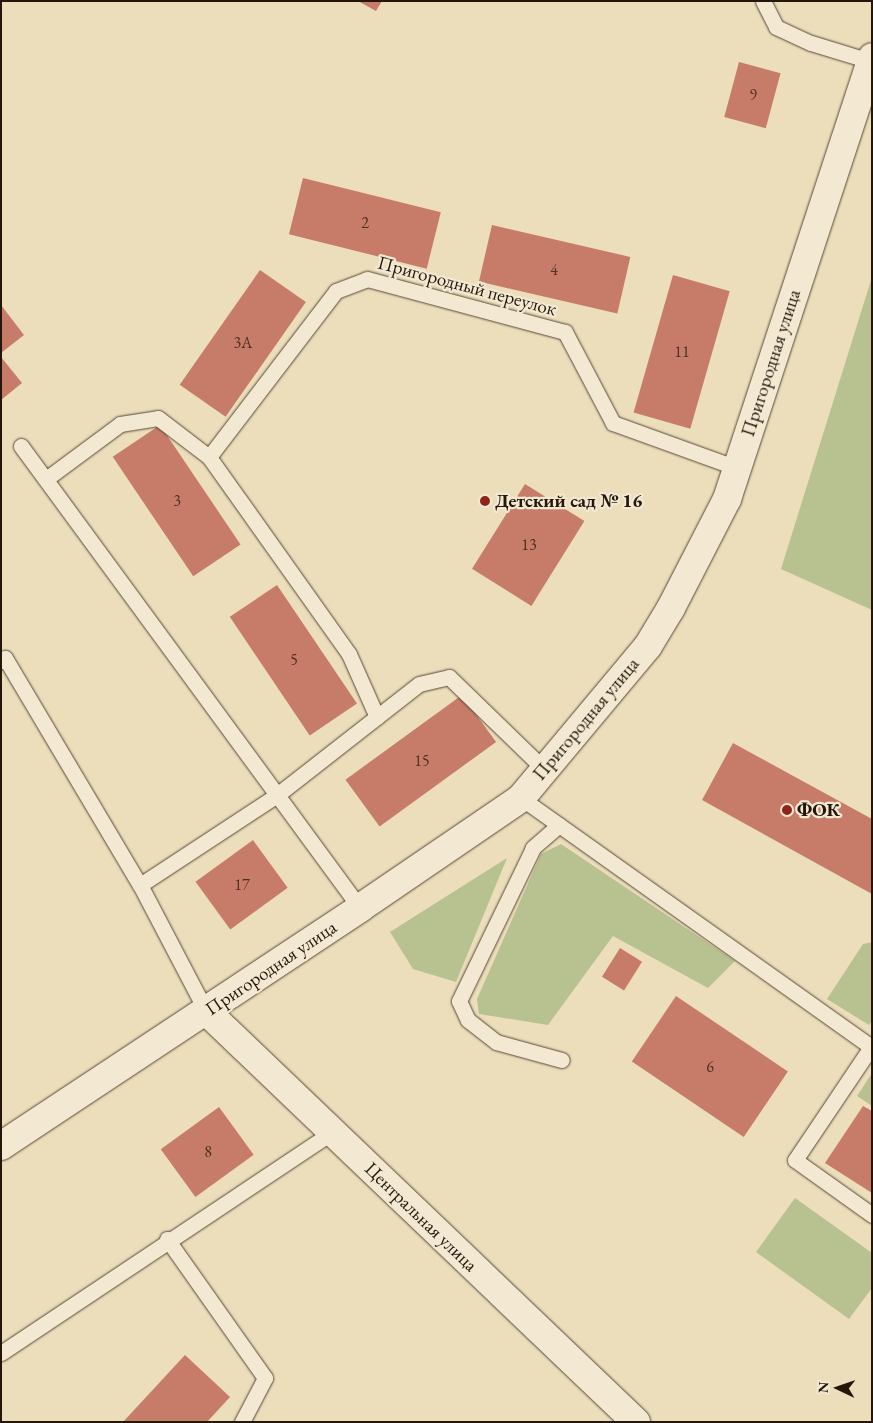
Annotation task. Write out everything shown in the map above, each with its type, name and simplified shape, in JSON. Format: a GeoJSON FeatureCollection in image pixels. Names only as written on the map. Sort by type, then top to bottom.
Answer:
{"type":"FeatureCollection","features":[{"type":"Feature","properties":{"kind":"main road","name":"Пригородная улица"},"geometry":{"type":"LineString","coordinates":[[1,1146],[360,908],[521,798],[648,646],[671,608],[727,499],[871,59]]}},
{"type":"Feature","properties":{"kind":"main road","name":"Центральная улица"},"geometry":{"type":"LineString","coordinates":[[206,1011],[636,1422]]}},
{"type":"Feature","properties":{"kind":"lane"},"geometry":{"type":"LineString","coordinates":[[763,1],[776,27],[811,42],[871,59]]}},
{"type":"Feature","properties":{"kind":"lane","name":"Пригородный переулок"},"geometry":{"type":"LineString","coordinates":[[209,457],[336,291],[367,279],[565,332],[613,423],[737,468]]}},
{"type":"Feature","properties":{"kind":"lane"},"geometry":{"type":"LineString","coordinates":[[46,479],[120,424],[158,418],[209,457],[349,654],[377,717]]}},
{"type":"Feature","properties":{"kind":"lane"},"geometry":{"type":"LineString","coordinates":[[21,446],[360,908]]}},
{"type":"Feature","properties":{"kind":"lane"},"geometry":{"type":"LineString","coordinates":[[1,660],[5,658],[140,886],[206,1011]]}},
{"type":"Feature","properties":{"kind":"lane"},"geometry":{"type":"LineString","coordinates":[[140,886],[277,795],[420,684],[449,677],[544,769]]}},
{"type":"Feature","properties":{"kind":"lane"},"geometry":{"type":"LineString","coordinates":[[521,798],[872,1047],[795,1160],[872,1215]]}},
{"type":"Feature","properties":{"kind":"lane"},"geometry":{"type":"LineString","coordinates":[[559,825],[528,856],[459,1001],[468,1020],[496,1042],[562,1060]]}},
{"type":"Feature","properties":{"kind":"lane"},"geometry":{"type":"LineString","coordinates":[[1,1353],[167,1239],[332,1132]]}},
{"type":"Feature","properties":{"kind":"lane"},"geometry":{"type":"LineString","coordinates":[[167,1239],[265,1378],[242,1422]]}},
{"type":"Feature","properties":{"kind":"green space"},"geometry":{"type":"Polygon","coordinates":[[[872,277],[872,610],[781,569],[872,277]]]}},
{"type":"Feature","properties":{"kind":"green space"},"geometry":{"type":"Polygon","coordinates":[[[561,844],[735,961],[708,988],[613,936],[548,1025],[479,1014],[477,999],[541,854],[561,844]]]}},
{"type":"Feature","properties":{"kind":"green space"},"geometry":{"type":"Polygon","coordinates":[[[507,858],[456,982],[413,969],[390,932],[507,858]]]}},
{"type":"Feature","properties":{"kind":"green space"},"geometry":{"type":"Polygon","coordinates":[[[872,942],[872,1021],[869,1025],[827,999],[863,944],[872,942]]]}},
{"type":"Feature","properties":{"kind":"green space"},"geometry":{"type":"Polygon","coordinates":[[[872,1073],[872,1106],[857,1096],[872,1073]]]}},
{"type":"Feature","properties":{"kind":"green space"},"geometry":{"type":"Polygon","coordinates":[[[795,1198],[872,1253],[872,1288],[849,1319],[756,1252],[795,1198]]]}},
{"type":"Feature","properties":{"kind":"building"},"geometry":{"type":"Polygon","coordinates":[[[358,1],[382,1],[376,11],[358,1]]]}},
{"type":"Feature","properties":{"kind":"building"},"geometry":{"type":"Polygon","coordinates":[[[739,62],[781,73],[766,128],[724,117],[739,62]]]}},
{"type":"Feature","properties":{"kind":"building"},"geometry":{"type":"Polygon","coordinates":[[[303,178],[441,212],[427,269],[289,234],[303,178]]]}},
{"type":"Feature","properties":{"kind":"building"},"geometry":{"type":"Polygon","coordinates":[[[492,225],[630,257],[617,313],[479,282],[492,225]]]}},
{"type":"Feature","properties":{"kind":"building"},"geometry":{"type":"Polygon","coordinates":[[[260,270],[306,302],[226,417],[180,385],[260,270]]]}},
{"type":"Feature","properties":{"kind":"building"},"geometry":{"type":"Polygon","coordinates":[[[673,275],[730,291],[690,429],[634,412],[673,275]]]}},
{"type":"Feature","properties":{"kind":"building"},"geometry":{"type":"Polygon","coordinates":[[[1,305],[24,335],[1,353],[1,305]]]}},
{"type":"Feature","properties":{"kind":"building"},"geometry":{"type":"Polygon","coordinates":[[[1,357],[22,383],[1,400],[1,357]]]}},
{"type":"Feature","properties":{"kind":"building"},"geometry":{"type":"Polygon","coordinates":[[[160,425],[241,544],[193,576],[113,457],[160,425]]]}},
{"type":"Feature","properties":{"kind":"building"},"geometry":{"type":"Polygon","coordinates":[[[525,484],[584,521],[531,606],[472,569],[525,484]]]}},
{"type":"Feature","properties":{"kind":"building"},"geometry":{"type":"Polygon","coordinates":[[[277,585],[357,704],[310,735],[230,617],[277,585]]]}},
{"type":"Feature","properties":{"kind":"building"},"geometry":{"type":"Polygon","coordinates":[[[462,695],[496,742],[380,827],[346,780],[462,695]]]}},
{"type":"Feature","properties":{"kind":"building","name":"ФОК"},"geometry":{"type":"Polygon","coordinates":[[[733,743],[872,819],[872,894],[702,800],[733,743]]]}},
{"type":"Feature","properties":{"kind":"building"},"geometry":{"type":"Polygon","coordinates":[[[253,840],[288,888],[230,929],[196,882],[253,840]]]}},
{"type":"Feature","properties":{"kind":"building"},"geometry":{"type":"Polygon","coordinates":[[[620,948],[642,962],[624,991],[602,977],[620,948]]]}},
{"type":"Feature","properties":{"kind":"building"},"geometry":{"type":"Polygon","coordinates":[[[676,996],[788,1071],[744,1137],[632,1061],[676,996]]]}},
{"type":"Feature","properties":{"kind":"building"},"geometry":{"type":"Polygon","coordinates":[[[863,1106],[872,1111],[872,1193],[825,1163],[863,1106]]]}},
{"type":"Feature","properties":{"kind":"building"},"geometry":{"type":"Polygon","coordinates":[[[219,1107],[254,1155],[195,1197],[161,1149],[219,1107]]]}},
{"type":"Feature","properties":{"kind":"building"},"geometry":{"type":"Polygon","coordinates":[[[185,1355],[230,1397],[207,1422],[123,1422],[185,1355]]]}},
{"type":"Feature","properties":{"kind":"place","name":"Детский сад № 16"},"geometry":{"type":"Point","coordinates":[485,501]}},
{"type":"Feature","properties":{"kind":"place","name":"ФОК"},"geometry":{"type":"Point","coordinates":[787,810]}}]}
